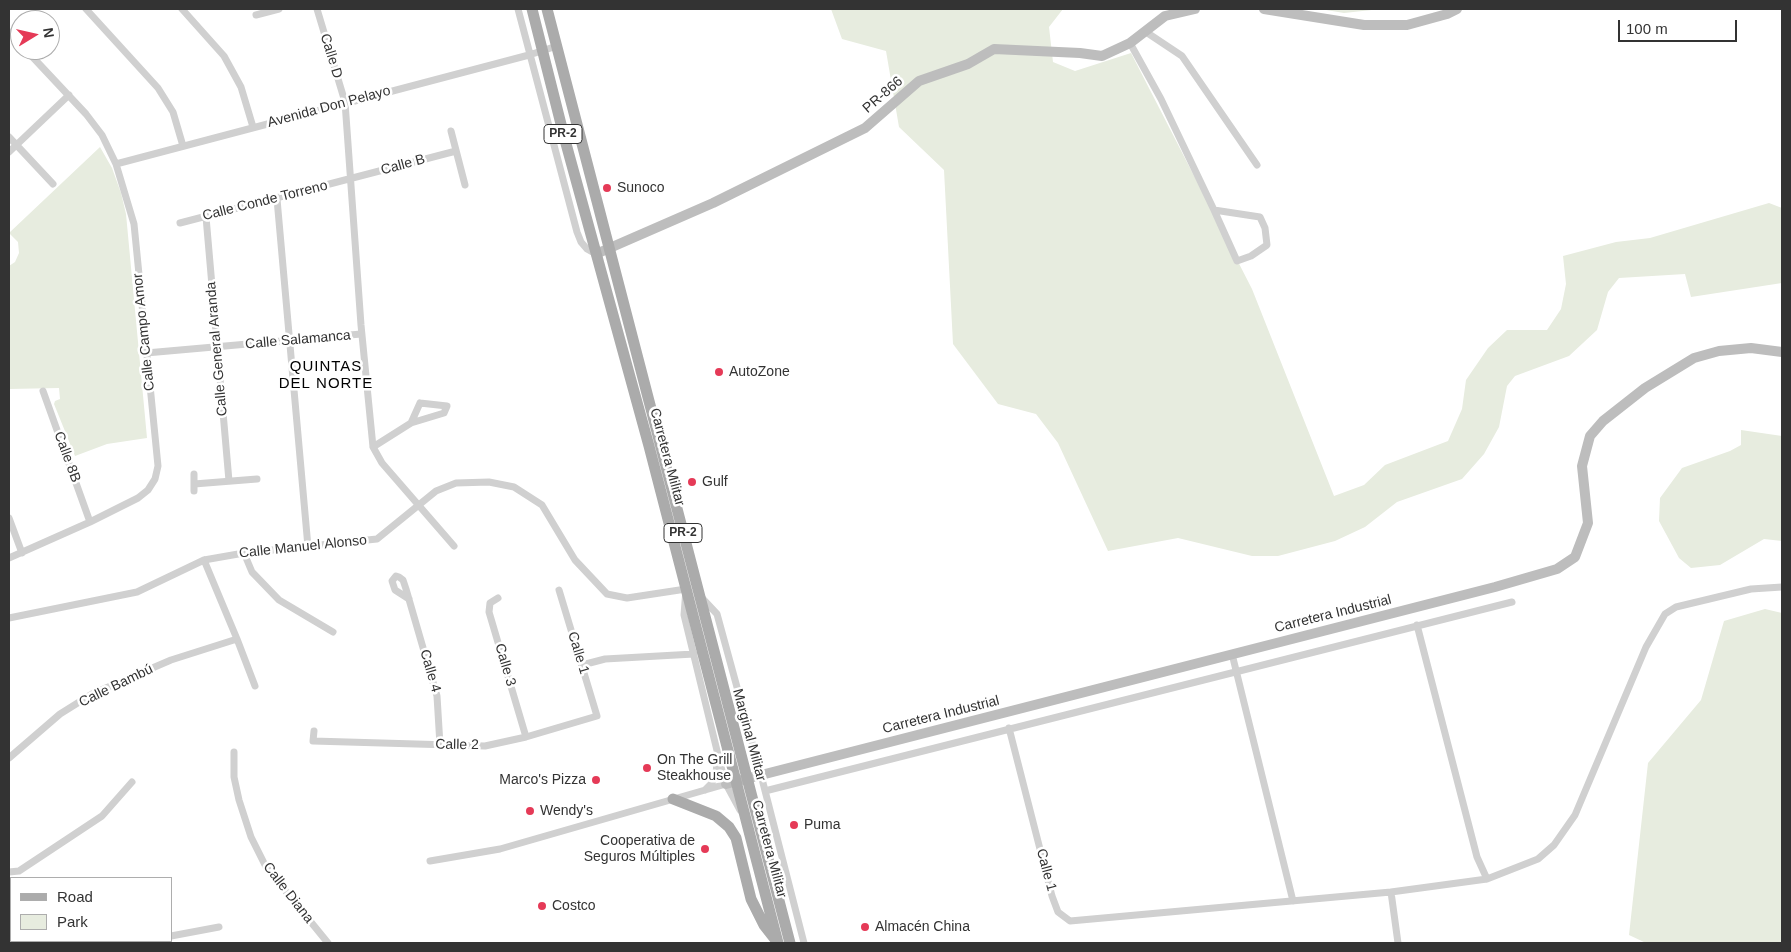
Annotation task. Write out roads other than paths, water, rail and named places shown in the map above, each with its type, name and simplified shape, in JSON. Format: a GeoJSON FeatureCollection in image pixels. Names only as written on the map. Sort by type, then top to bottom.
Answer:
{"type":"FeatureCollection","features":[{"type":"Feature","properties":{"kind":"main road","name":"Carretera Militar"},"geometry":{"type":"LineString","coordinates":[[532,9],[686,590],[731,783],[746,822],[778,943]]}},
{"type":"Feature","properties":{"kind":"main road","name":"Carretera Militar"},"geometry":{"type":"LineString","coordinates":[[547,9],[790,943]]}},
{"type":"Feature","properties":{"kind":"main road"},"geometry":{"type":"LineString","coordinates":[[673,800],[716,816],[729,827],[736,838],[751,899],[764,925],[778,943]]}},
{"type":"Feature","properties":{"kind":"street"},"geometry":{"type":"LineString","coordinates":[[86,9],[158,88],[173,112],[183,146]]}},
{"type":"Feature","properties":{"kind":"street"},"geometry":{"type":"LineString","coordinates":[[182,9],[224,56],[241,87],[253,127]]}},
{"type":"Feature","properties":{"kind":"street"},"geometry":{"type":"LineString","coordinates":[[256,15],[279,9]]}},
{"type":"Feature","properties":{"kind":"street","name":"Calle D"},"geometry":{"type":"LineString","coordinates":[[317,9],[345,102],[361,334],[373,446]]}},
{"type":"Feature","properties":{"kind":"street"},"geometry":{"type":"LineString","coordinates":[[518,9],[577,232],[581,242],[587,249],[596,254]]}},
{"type":"Feature","properties":{"kind":"street","name":"PR-866"},"geometry":{"type":"LineString","coordinates":[[596,254],[713,203],[865,128],[919,81],[968,64],[994,49],[1080,53],[1102,56],[1130,43],[1165,16],[1195,9]]}},
{"type":"Feature","properties":{"kind":"street"},"geometry":{"type":"LineString","coordinates":[[1264,9],[1364,25],[1407,25],[1457,9]]}},
{"type":"Feature","properties":{"kind":"street"},"geometry":{"type":"LineString","coordinates":[[1146,32],[1182,56],[1257,165]]}},
{"type":"Feature","properties":{"kind":"street"},"geometry":{"type":"LineString","coordinates":[[1130,43],[1161,99],[1236,260],[1252,256],[1267,245],[1265,228],[1260,216],[1214,210]]}},
{"type":"Feature","properties":{"kind":"street","name":"Avenida Don Pelayo"},"geometry":{"type":"LineString","coordinates":[[116,164],[557,46]]}},
{"type":"Feature","properties":{"kind":"street","name":"Calle Campo Amor"},"geometry":{"type":"LineString","coordinates":[[9,558],[90,522],[138,498],[148,490],[155,479],[158,466],[134,224],[116,164],[102,135],[86,114],[36,60]]}},
{"type":"Feature","properties":{"kind":"street"},"geometry":{"type":"LineString","coordinates":[[9,152],[69,95]]}},
{"type":"Feature","properties":{"kind":"street"},"geometry":{"type":"LineString","coordinates":[[451,131],[465,185]]}},
{"type":"Feature","properties":{"kind":"street"},"geometry":{"type":"LineString","coordinates":[[9,137],[53,184]]}},
{"type":"Feature","properties":{"kind":"street","name":"Calle B"},"geometry":{"type":"LineString","coordinates":[[349,180],[456,151]]}},
{"type":"Feature","properties":{"kind":"street","name":"Calle Conde Torreno"},"geometry":{"type":"LineString","coordinates":[[180,223],[349,180]]}},
{"type":"Feature","properties":{"kind":"street"},"geometry":{"type":"LineString","coordinates":[[277,199],[308,547]]}},
{"type":"Feature","properties":{"kind":"street","name":"Calle General Aranda"},"geometry":{"type":"LineString","coordinates":[[206,217],[229,481]]}},
{"type":"Feature","properties":{"kind":"street","name":"Calle Salamanca"},"geometry":{"type":"LineString","coordinates":[[146,353],[361,334]]}},
{"type":"Feature","properties":{"kind":"street","name":"Carretera Industrial"},"geometry":{"type":"LineString","coordinates":[[731,783],[1496,587],[1556,569],[1575,557],[1588,523],[1582,466],[1590,436],[1602,421],[1645,388],[1694,358],[1719,351],[1751,348],[1782,352]]}},
{"type":"Feature","properties":{"kind":"street","name":"Calle 8B"},"geometry":{"type":"LineString","coordinates":[[43,391],[90,522]]}},
{"type":"Feature","properties":{"kind":"street"},"geometry":{"type":"LineString","coordinates":[[411,423],[420,403],[447,406],[444,413],[411,423],[373,446],[382,463],[454,546]]}},
{"type":"Feature","properties":{"kind":"street"},"geometry":{"type":"LineString","coordinates":[[194,474],[194,488],[229,481],[257,479]]}},
{"type":"Feature","properties":{"kind":"street","name":"Calle Manuel Alonso"},"geometry":{"type":"LineString","coordinates":[[9,618],[137,592],[204,560],[244,553],[377,539],[436,491],[456,483],[489,482],[514,487],[542,505],[574,560],[607,594],[627,598],[686,590]]}},
{"type":"Feature","properties":{"kind":"street"},"geometry":{"type":"LineString","coordinates":[[9,518],[22,553]]}},
{"type":"Feature","properties":{"kind":"street"},"geometry":{"type":"LineString","coordinates":[[244,553],[252,572],[279,600],[333,632]]}},
{"type":"Feature","properties":{"kind":"street"},"geometry":{"type":"LineString","coordinates":[[204,560],[255,686]]}},
{"type":"Feature","properties":{"kind":"street","name":"Calle 1"},"geometry":{"type":"LineString","coordinates":[[1009,728],[1052,896],[1058,912],[1070,920],[1390,892],[1487,878],[1538,859],[1554,845],[1575,815],[1646,647],[1665,614],[1676,607],[1751,589],[1782,587]]}},
{"type":"Feature","properties":{"kind":"street","name":"Calle 1"},"geometry":{"type":"LineString","coordinates":[[559,590],[597,716]]}},
{"type":"Feature","properties":{"kind":"street"},"geometry":{"type":"LineString","coordinates":[[430,862],[500,849],[731,783],[717,752],[684,615],[686,590]]}},
{"type":"Feature","properties":{"kind":"street","name":"Marginal Militar"},"geometry":{"type":"LineString","coordinates":[[699,594],[716,614],[761,775],[804,943]]}},
{"type":"Feature","properties":{"kind":"street","name":"Calle 3"},"geometry":{"type":"LineString","coordinates":[[498,598],[490,603],[489,612],[526,737]]}},
{"type":"Feature","properties":{"kind":"street","name":"Calle 4"},"geometry":{"type":"LineString","coordinates":[[409,599],[437,696],[440,745]]}},
{"type":"Feature","properties":{"kind":"street"},"geometry":{"type":"LineString","coordinates":[[765,791],[1512,602]]}},
{"type":"Feature","properties":{"kind":"street"},"geometry":{"type":"LineString","coordinates":[[1417,625],[1477,857],[1487,878]]}},
{"type":"Feature","properties":{"kind":"street","name":"Calle Bambú"},"geometry":{"type":"LineString","coordinates":[[9,758],[60,714],[92,694],[171,660],[237,639]]}},
{"type":"Feature","properties":{"kind":"street"},"geometry":{"type":"LineString","coordinates":[[582,665],[605,659],[694,654]]}},
{"type":"Feature","properties":{"kind":"street"},"geometry":{"type":"LineString","coordinates":[[1232,654],[1293,901]]}},
{"type":"Feature","properties":{"kind":"street","name":"Calle 2"},"geometry":{"type":"LineString","coordinates":[[314,730],[313,741],[485,746],[526,737],[597,716]]}},
{"type":"Feature","properties":{"kind":"street","name":"Calle Diana"},"geometry":{"type":"LineString","coordinates":[[234,752],[234,777],[239,800],[255,844],[266,867],[328,943]]}},
{"type":"Feature","properties":{"kind":"street"},"geometry":{"type":"LineString","coordinates":[[704,791],[716,776],[717,752]]}},
{"type":"Feature","properties":{"kind":"street"},"geometry":{"type":"LineString","coordinates":[[9,872],[19,871],[102,816],[132,782]]}},
{"type":"Feature","properties":{"kind":"street"},"geometry":{"type":"LineString","coordinates":[[1390,892],[1398,943]]}},
{"type":"Feature","properties":{"kind":"street"},"geometry":{"type":"LineString","coordinates":[[172,936],[219,927]]}},
{"type":"Feature","properties":{"kind":"place","name":"Sunoco"},"geometry":{"type":"Point","coordinates":[607,188]}},
{"type":"Feature","properties":{"kind":"place","name":"AutoZone"},"geometry":{"type":"Point","coordinates":[719,372]}},
{"type":"Feature","properties":{"kind":"place","name":"Gulf"},"geometry":{"type":"Point","coordinates":[692,482]}},
{"type":"Feature","properties":{"kind":"place","name":"On The Grill Steakhouse"},"geometry":{"type":"Point","coordinates":[647,768]}},
{"type":"Feature","properties":{"kind":"place","name":"Marco's Pizza"},"geometry":{"type":"Point","coordinates":[596,780]}},
{"type":"Feature","properties":{"kind":"place","name":"Wendy's"},"geometry":{"type":"Point","coordinates":[530,811]}},
{"type":"Feature","properties":{"kind":"place","name":"Puma"},"geometry":{"type":"Point","coordinates":[794,825]}},
{"type":"Feature","properties":{"kind":"place","name":"Cooperativa de Seguros Múltiples"},"geometry":{"type":"Point","coordinates":[705,849]}},
{"type":"Feature","properties":{"kind":"place","name":"Costco"},"geometry":{"type":"Point","coordinates":[542,906]}},
{"type":"Feature","properties":{"kind":"place","name":"Almacén China"},"geometry":{"type":"Point","coordinates":[865,927]}},
{"type":"Feature","properties":{"kind":"district","name":"QUINTAS DEL NORTE"},"geometry":{"type":"Point","coordinates":[326,376]}}]}
